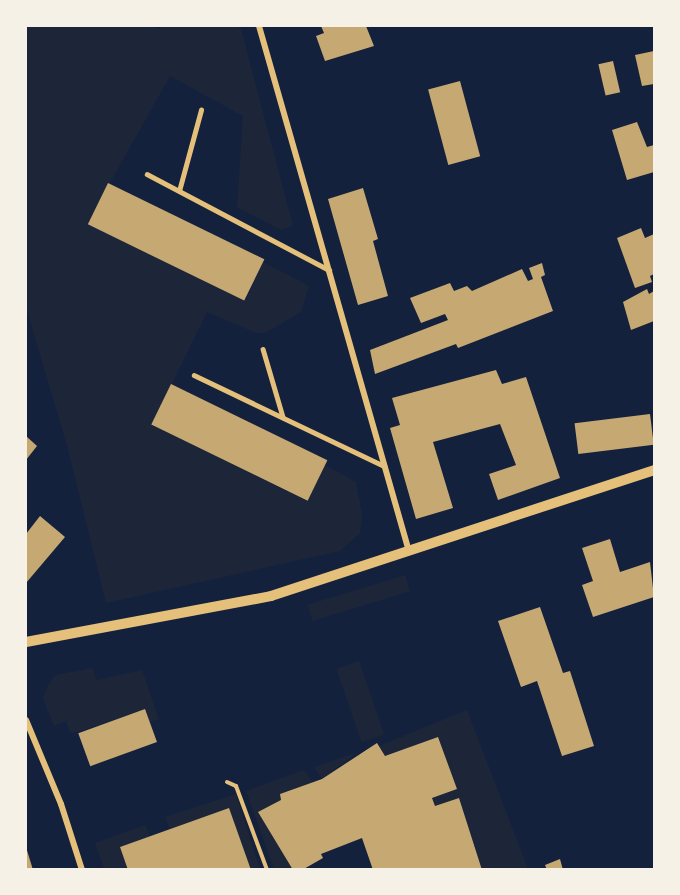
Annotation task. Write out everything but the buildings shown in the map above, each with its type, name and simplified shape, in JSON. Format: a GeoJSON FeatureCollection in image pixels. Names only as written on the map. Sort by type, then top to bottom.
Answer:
{"type":"FeatureCollection","features":[{"type":"Feature","properties":{"kind":"street"},"geometry":{"type":"LineString","coordinates":[[259,26],[408,548]]}},
{"type":"Feature","properties":{"kind":"street"},"geometry":{"type":"LineString","coordinates":[[26,642],[272,596],[408,548],[458,537],[654,470]]}},
{"type":"Feature","properties":{"kind":"street"},"geometry":{"type":"LineString","coordinates":[[26,720],[61,804],[82,870]]}},
{"type":"Feature","properties":{"kind":"lane"},"geometry":{"type":"LineString","coordinates":[[179,191],[201,110]]}},
{"type":"Feature","properties":{"kind":"lane"},"geometry":{"type":"LineString","coordinates":[[147,174],[329,270]]}},
{"type":"Feature","properties":{"kind":"lane"},"geometry":{"type":"LineString","coordinates":[[264,348],[283,417]]}},
{"type":"Feature","properties":{"kind":"lane"},"geometry":{"type":"LineString","coordinates":[[194,375],[384,466]]}},
{"type":"Feature","properties":{"kind":"path"},"geometry":{"type":"LineString","coordinates":[[227,782],[236,786],[267,870]]}},
{"type":"Feature","properties":{"kind":"shaded area"},"geometry":{"type":"Polygon","coordinates":[[[26,26],[151,26],[160,29],[162,26],[236,26],[241,29],[293,226],[281,230],[237,207],[243,116],[170,76],[87,224],[246,300],[263,262],[309,286],[301,312],[265,333],[256,333],[207,312],[152,425],[307,501],[325,465],[356,482],[362,515],[360,533],[340,551],[106,603],[68,449],[26,307],[26,26]]]}},
{"type":"Feature","properties":{"kind":"shaded area"},"geometry":{"type":"Polygon","coordinates":[[[405,575],[410,591],[312,621],[307,605],[405,575]]]}},
{"type":"Feature","properties":{"kind":"shaded area"},"geometry":{"type":"Polygon","coordinates":[[[359,661],[384,735],[362,743],[336,669],[359,661]]]}},
{"type":"Feature","properties":{"kind":"shaded area"},"geometry":{"type":"Polygon","coordinates":[[[92,668],[97,680],[142,670],[159,719],[150,722],[145,709],[78,732],[70,733],[66,721],[54,726],[43,699],[48,685],[56,675],[92,668]]]}},
{"type":"Feature","properties":{"kind":"shaded area"},"geometry":{"type":"Polygon","coordinates":[[[467,710],[528,869],[482,869],[459,798],[435,806],[432,798],[457,789],[438,738],[385,756],[379,746],[467,710]]]}},
{"type":"Feature","properties":{"kind":"shaded area"},"geometry":{"type":"Polygon","coordinates":[[[358,752],[322,779],[314,767],[358,752]]]}},
{"type":"Feature","properties":{"kind":"shaded area"},"geometry":{"type":"Polygon","coordinates":[[[304,770],[313,782],[280,794],[293,869],[274,869],[246,791],[304,770]]]}},
{"type":"Feature","properties":{"kind":"shaded area"},"geometry":{"type":"Polygon","coordinates":[[[236,794],[260,869],[251,869],[228,808],[170,829],[165,817],[236,794]]]}},
{"type":"Feature","properties":{"kind":"shaded area"},"geometry":{"type":"Polygon","coordinates":[[[145,825],[150,836],[120,847],[128,869],[104,869],[95,843],[145,825]]]}}]}
